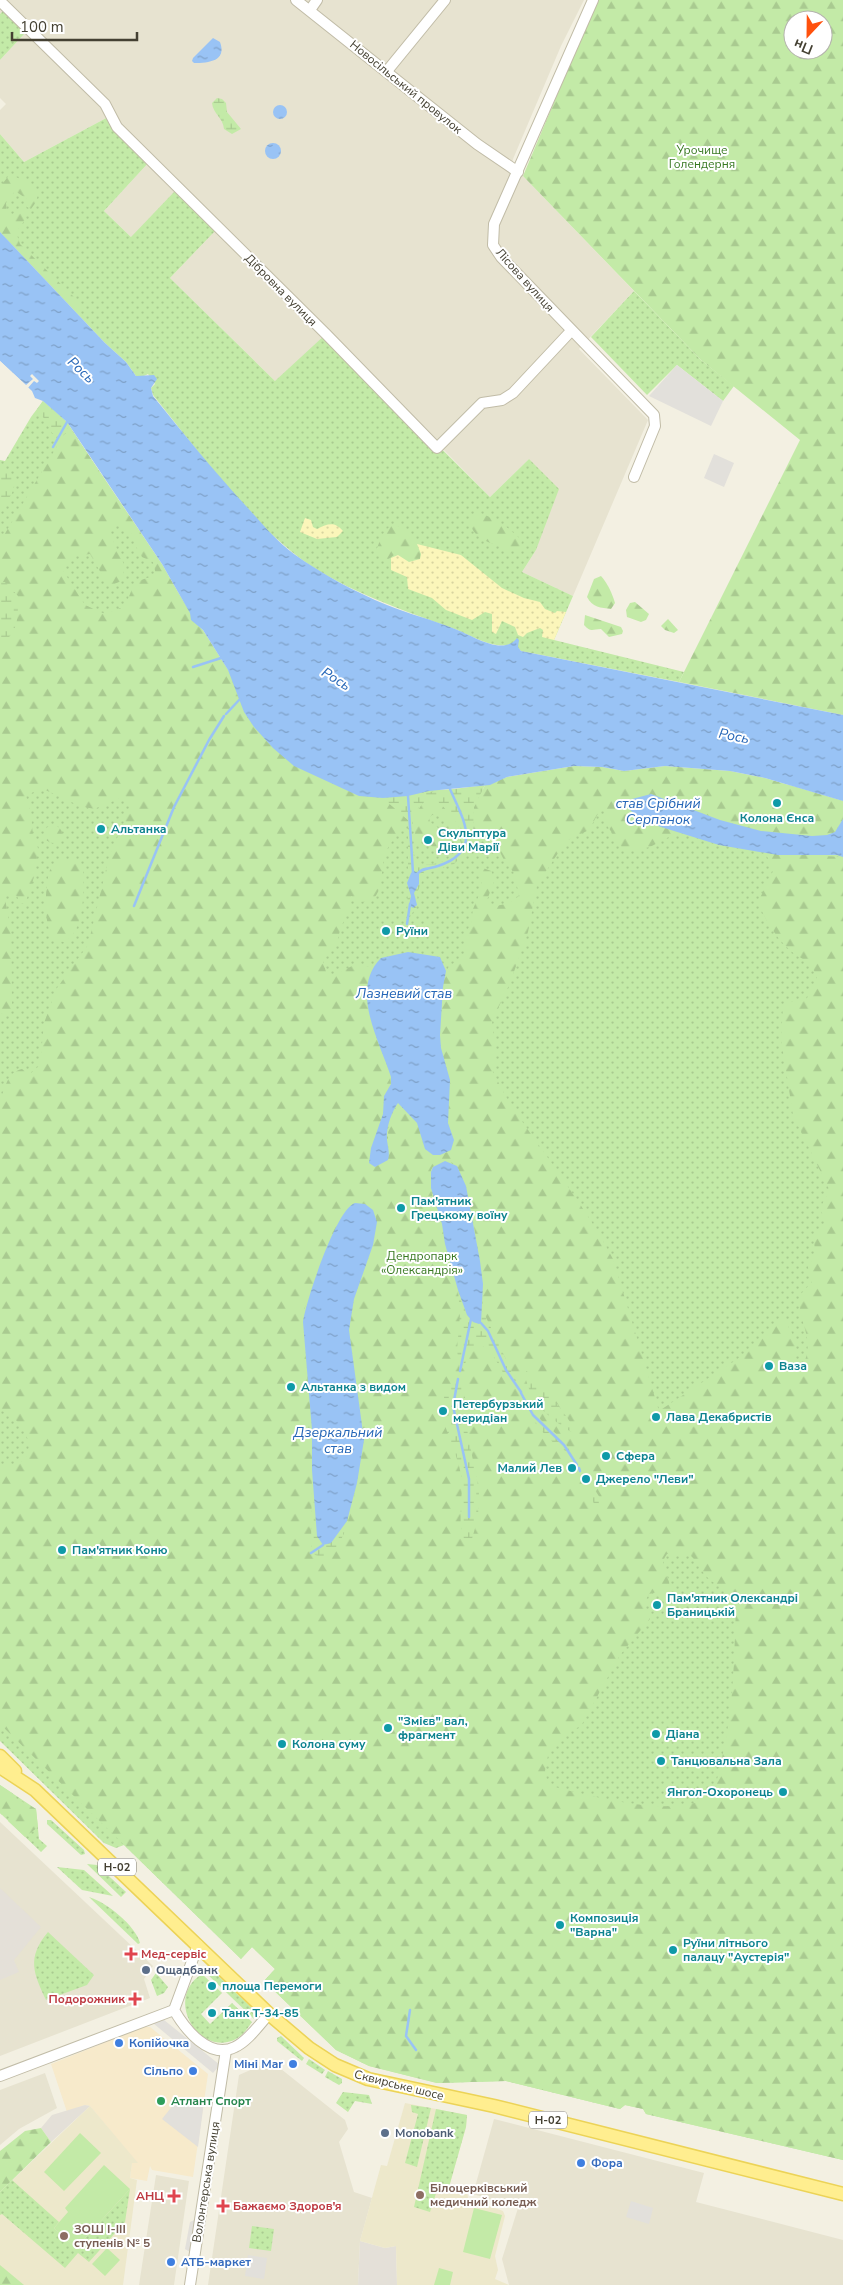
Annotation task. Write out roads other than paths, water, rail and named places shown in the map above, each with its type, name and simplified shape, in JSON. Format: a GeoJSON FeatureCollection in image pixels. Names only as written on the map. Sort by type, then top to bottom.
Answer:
{"type":"FeatureCollection","features":[{"type":"Feature","properties":{"kind":"main road"},"geometry":{"type":"LineString","coordinates":[[0,1756],[35,1790]]}},
{"type":"Feature","properties":{"kind":"main road","name":"Сквирське шосе"},"geometry":{"type":"LineString","coordinates":[[0,1767],[35,1790],[269,2014],[309,2048],[334,2065],[368,2079],[503,2108],[843,2194]]}},
{"type":"Feature","properties":{"kind":"street","name":"Новосільський провулок"},"geometry":{"type":"LineString","coordinates":[[296,0],[477,144],[518,172]]}},
{"type":"Feature","properties":{"kind":"street"},"geometry":{"type":"LineString","coordinates":[[310,10],[317,0]]}},
{"type":"Feature","properties":{"kind":"street"},"geometry":{"type":"LineString","coordinates":[[386,71],[445,0]]}},
{"type":"Feature","properties":{"kind":"street","name":"Лісова вулиця"},"geometry":{"type":"LineString","coordinates":[[592,0],[494,224],[493,245],[501,257],[654,415],[655,426],[634,477]]}},
{"type":"Feature","properties":{"kind":"street","name":"Дібровна вулиця"},"geometry":{"type":"LineString","coordinates":[[0,1],[105,104],[117,127],[150,161],[319,327],[437,448],[482,403],[502,400],[513,393],[572,331]]}},
{"type":"Feature","properties":{"kind":"street"},"geometry":{"type":"LineString","coordinates":[[0,2076],[174,2010],[198,1945]]}},
{"type":"Feature","properties":{"kind":"street"},"geometry":{"type":"LineString","coordinates":[[174,2010],[183,2026],[202,2043],[217,2050],[236,2047],[269,2014]]}},
{"type":"Feature","properties":{"kind":"street","name":"Волонтерська вулиця"},"geometry":{"type":"LineString","coordinates":[[190,2285],[226,2050]]}},
{"type":"Feature","properties":{"kind":"water"},"geometry":{"type":"Polygon","coordinates":[[[213,38],[220,42],[222,48],[219,57],[211,61],[194,63],[192,61],[193,58],[213,38]]]}},
{"type":"Feature","properties":{"kind":"water"},"geometry":{"type":"Polygon","coordinates":[[[280,105],[285,107],[287,112],[285,117],[280,119],[275,117],[273,112],[275,107],[280,105]]]}},
{"type":"Feature","properties":{"kind":"water"},"geometry":{"type":"Polygon","coordinates":[[[273,143],[281,151],[273,159],[265,151],[273,143]]]}},
{"type":"Feature","properties":{"kind":"water","name":"Рось"},"geometry":{"type":"Polygon","coordinates":[[[0,232],[105,343],[126,362],[136,376],[154,375],[157,379],[151,388],[153,396],[210,465],[287,549],[316,569],[375,600],[447,626],[487,643],[504,645],[511,643],[517,638],[519,640],[518,647],[521,651],[843,715],[843,801],[765,778],[730,771],[665,766],[624,771],[602,767],[574,766],[507,777],[490,785],[383,798],[359,796],[294,766],[273,748],[254,727],[244,712],[228,670],[203,630],[191,620],[190,613],[162,564],[67,422],[43,401],[35,398],[32,391],[0,361],[0,232]]]}},
{"type":"Feature","properties":{"kind":"water","name":"став Срібний Серпанок"},"geometry":{"type":"Polygon","coordinates":[[[651,794],[720,820],[761,831],[812,836],[827,835],[835,832],[843,819],[843,857],[837,855],[778,855],[719,845],[658,826],[640,819],[629,809],[632,799],[651,794]]]}},
{"type":"Feature","properties":{"kind":"water"},"geometry":{"type":"Polygon","coordinates":[[[414,871],[419,874],[419,884],[414,893],[417,905],[413,908],[409,905],[411,896],[407,883],[411,873],[414,871]]]}},
{"type":"Feature","properties":{"kind":"water","name":"Лазневий став"},"geometry":{"type":"Polygon","coordinates":[[[408,952],[440,957],[446,971],[440,1035],[441,1048],[450,1080],[448,1123],[454,1140],[451,1150],[440,1155],[433,1155],[425,1149],[417,1123],[398,1103],[391,1116],[387,1131],[388,1160],[375,1167],[369,1163],[371,1148],[383,1114],[384,1096],[391,1084],[391,1077],[370,1016],[367,1000],[368,985],[372,971],[381,958],[408,952]]]}},
{"type":"Feature","properties":{"kind":"water"},"geometry":{"type":"Polygon","coordinates":[[[445,1161],[457,1166],[466,1186],[483,1284],[481,1323],[479,1324],[473,1322],[467,1315],[458,1290],[431,1188],[431,1172],[433,1167],[445,1161]]]}},
{"type":"Feature","properties":{"kind":"water","name":"Дзеркальний став"},"geometry":{"type":"Polygon","coordinates":[[[355,1203],[365,1204],[373,1210],[377,1222],[373,1245],[354,1299],[349,1330],[364,1440],[357,1483],[347,1521],[331,1543],[323,1545],[317,1536],[312,1470],[312,1430],[303,1322],[316,1277],[331,1238],[347,1209],[355,1203]]]}},
{"type":"Feature","properties":{"kind":"waterway"},"geometry":{"type":"LineString","coordinates":[[53,447],[67,422]]}},
{"type":"Feature","properties":{"kind":"waterway"},"geometry":{"type":"LineString","coordinates":[[193,667],[221,658]]}},
{"type":"Feature","properties":{"kind":"waterway"},"geometry":{"type":"LineString","coordinates":[[226,714],[240,699]]}},
{"type":"Feature","properties":{"kind":"waterway"},"geometry":{"type":"LineString","coordinates":[[134,906],[174,807],[209,740],[224,716]]}},
{"type":"Feature","properties":{"kind":"waterway"},"geometry":{"type":"LineString","coordinates":[[417,874],[424,869],[452,860],[461,852],[465,843],[464,823],[450,789]]}},
{"type":"Feature","properties":{"kind":"waterway"},"geometry":{"type":"LineString","coordinates":[[408,796],[413,873]]}},
{"type":"Feature","properties":{"kind":"waterway"},"geometry":{"type":"LineString","coordinates":[[407,924],[410,904]]}},
{"type":"Feature","properties":{"kind":"waterway"},"geometry":{"type":"LineString","coordinates":[[460,1371],[471,1319]]}},
{"type":"Feature","properties":{"kind":"waterway"},"geometry":{"type":"LineString","coordinates":[[481,1323],[488,1331],[506,1370],[521,1392]]}},
{"type":"Feature","properties":{"kind":"waterway"},"geometry":{"type":"LineString","coordinates":[[458,1379],[453,1406],[469,1479],[469,1517]]}},
{"type":"Feature","properties":{"kind":"waterway"},"geometry":{"type":"LineString","coordinates":[[521,1393],[533,1415],[564,1445],[577,1465]]}},
{"type":"Feature","properties":{"kind":"waterway"},"geometry":{"type":"LineString","coordinates":[[573,1469],[577,1467]]}},
{"type":"Feature","properties":{"kind":"waterway"},"geometry":{"type":"LineString","coordinates":[[311,1553],[323,1545]]}},
{"type":"Feature","properties":{"kind":"waterway"},"geometry":{"type":"LineString","coordinates":[[410,2010],[406,2036],[416,2050]]}},
{"type":"Feature","properties":{"kind":"place","name":"Колона Єнса"},"geometry":{"type":"Point","coordinates":[777,803]}},
{"type":"Feature","properties":{"kind":"place","name":"Альтанка"},"geometry":{"type":"Point","coordinates":[101,829]}},
{"type":"Feature","properties":{"kind":"place","name":"Скульптура Діви Марії"},"geometry":{"type":"Point","coordinates":[428,840]}},
{"type":"Feature","properties":{"kind":"place","name":"Руїни"},"geometry":{"type":"Point","coordinates":[386,931]}},
{"type":"Feature","properties":{"kind":"place","name":"Пам'ятник Грецькому воїну"},"geometry":{"type":"Point","coordinates":[401,1208]}},
{"type":"Feature","properties":{"kind":"place","name":"Ваза"},"geometry":{"type":"Point","coordinates":[769,1366]}},
{"type":"Feature","properties":{"kind":"place","name":"Альтанка з видом"},"geometry":{"type":"Point","coordinates":[291,1387]}},
{"type":"Feature","properties":{"kind":"place","name":"Петербурзький меридіан"},"geometry":{"type":"Point","coordinates":[443,1411]}},
{"type":"Feature","properties":{"kind":"place","name":"Лава Декабристів"},"geometry":{"type":"Point","coordinates":[656,1417]}},
{"type":"Feature","properties":{"kind":"place","name":"Сфера"},"geometry":{"type":"Point","coordinates":[606,1456]}},
{"type":"Feature","properties":{"kind":"place","name":"Малий Лев"},"geometry":{"type":"Point","coordinates":[572,1468]}},
{"type":"Feature","properties":{"kind":"place","name":"Джерело \"Леви\""},"geometry":{"type":"Point","coordinates":[586,1479]}},
{"type":"Feature","properties":{"kind":"place","name":"Пам'ятник Коню"},"geometry":{"type":"Point","coordinates":[62,1550]}},
{"type":"Feature","properties":{"kind":"place","name":"Пам'ятник Олександрі Браницькій"},"geometry":{"type":"Point","coordinates":[657,1605]}},
{"type":"Feature","properties":{"kind":"place","name":"\"Змієв\" вал, фрагмент"},"geometry":{"type":"Point","coordinates":[388,1728]}},
{"type":"Feature","properties":{"kind":"place","name":"Діана"},"geometry":{"type":"Point","coordinates":[656,1734]}},
{"type":"Feature","properties":{"kind":"place","name":"Колона суму"},"geometry":{"type":"Point","coordinates":[282,1744]}},
{"type":"Feature","properties":{"kind":"place","name":"Танцювальна Зала"},"geometry":{"type":"Point","coordinates":[661,1761]}},
{"type":"Feature","properties":{"kind":"place","name":"Янгол-Охоронець"},"geometry":{"type":"Point","coordinates":[783,1792]}},
{"type":"Feature","properties":{"kind":"place","name":"Композиція \"Варна\""},"geometry":{"type":"Point","coordinates":[560,1925]}},
{"type":"Feature","properties":{"kind":"place","name":"Руїни літнього палацу \"Аустерія\""},"geometry":{"type":"Point","coordinates":[673,1950]}},
{"type":"Feature","properties":{"kind":"place","name":"Мед-сервіс"},"geometry":{"type":"Point","coordinates":[131,1954]}},
{"type":"Feature","properties":{"kind":"place","name":"Ощадбанк"},"geometry":{"type":"Point","coordinates":[146,1970]}},
{"type":"Feature","properties":{"kind":"place","name":"площа Перемоги"},"geometry":{"type":"Point","coordinates":[212,1986]}},
{"type":"Feature","properties":{"kind":"place","name":"Подорожник"},"geometry":{"type":"Point","coordinates":[135,1999]}},
{"type":"Feature","properties":{"kind":"place","name":"Танк Т-34-85"},"geometry":{"type":"Point","coordinates":[212,2013]}},
{"type":"Feature","properties":{"kind":"place","name":"Копійочка"},"geometry":{"type":"Point","coordinates":[119,2043]}},
{"type":"Feature","properties":{"kind":"place","name":"Міні Mar"},"geometry":{"type":"Point","coordinates":[293,2064]}},
{"type":"Feature","properties":{"kind":"place","name":"Сільпо"},"geometry":{"type":"Point","coordinates":[193,2071]}},
{"type":"Feature","properties":{"kind":"place","name":"Атлант Спорт"},"geometry":{"type":"Point","coordinates":[161,2101]}},
{"type":"Feature","properties":{"kind":"place","name":"Monobank"},"geometry":{"type":"Point","coordinates":[385,2133]}},
{"type":"Feature","properties":{"kind":"place","name":"Фора"},"geometry":{"type":"Point","coordinates":[581,2163]}},
{"type":"Feature","properties":{"kind":"place","name":"Білоцерківський медичний коледж"},"geometry":{"type":"Point","coordinates":[420,2195]}},
{"type":"Feature","properties":{"kind":"place","name":"АНЦ"},"geometry":{"type":"Point","coordinates":[174,2196]}},
{"type":"Feature","properties":{"kind":"place","name":"Бажаємо Здоров'я"},"geometry":{"type":"Point","coordinates":[223,2206]}},
{"type":"Feature","properties":{"kind":"place","name":"ЗОШ І-ІІІ ступенів № 5"},"geometry":{"type":"Point","coordinates":[64,2236]}},
{"type":"Feature","properties":{"kind":"place","name":"АТБ-маркет"},"geometry":{"type":"Point","coordinates":[171,2262]}},
{"type":"Feature","properties":{"kind":"park label","name":"Урочище Голендерня"},"geometry":{"type":"Point","coordinates":[702,157]}},
{"type":"Feature","properties":{"kind":"park label","name":"Дендропарк «Олександрія»"},"geometry":{"type":"Point","coordinates":[422,1263]}}]}
